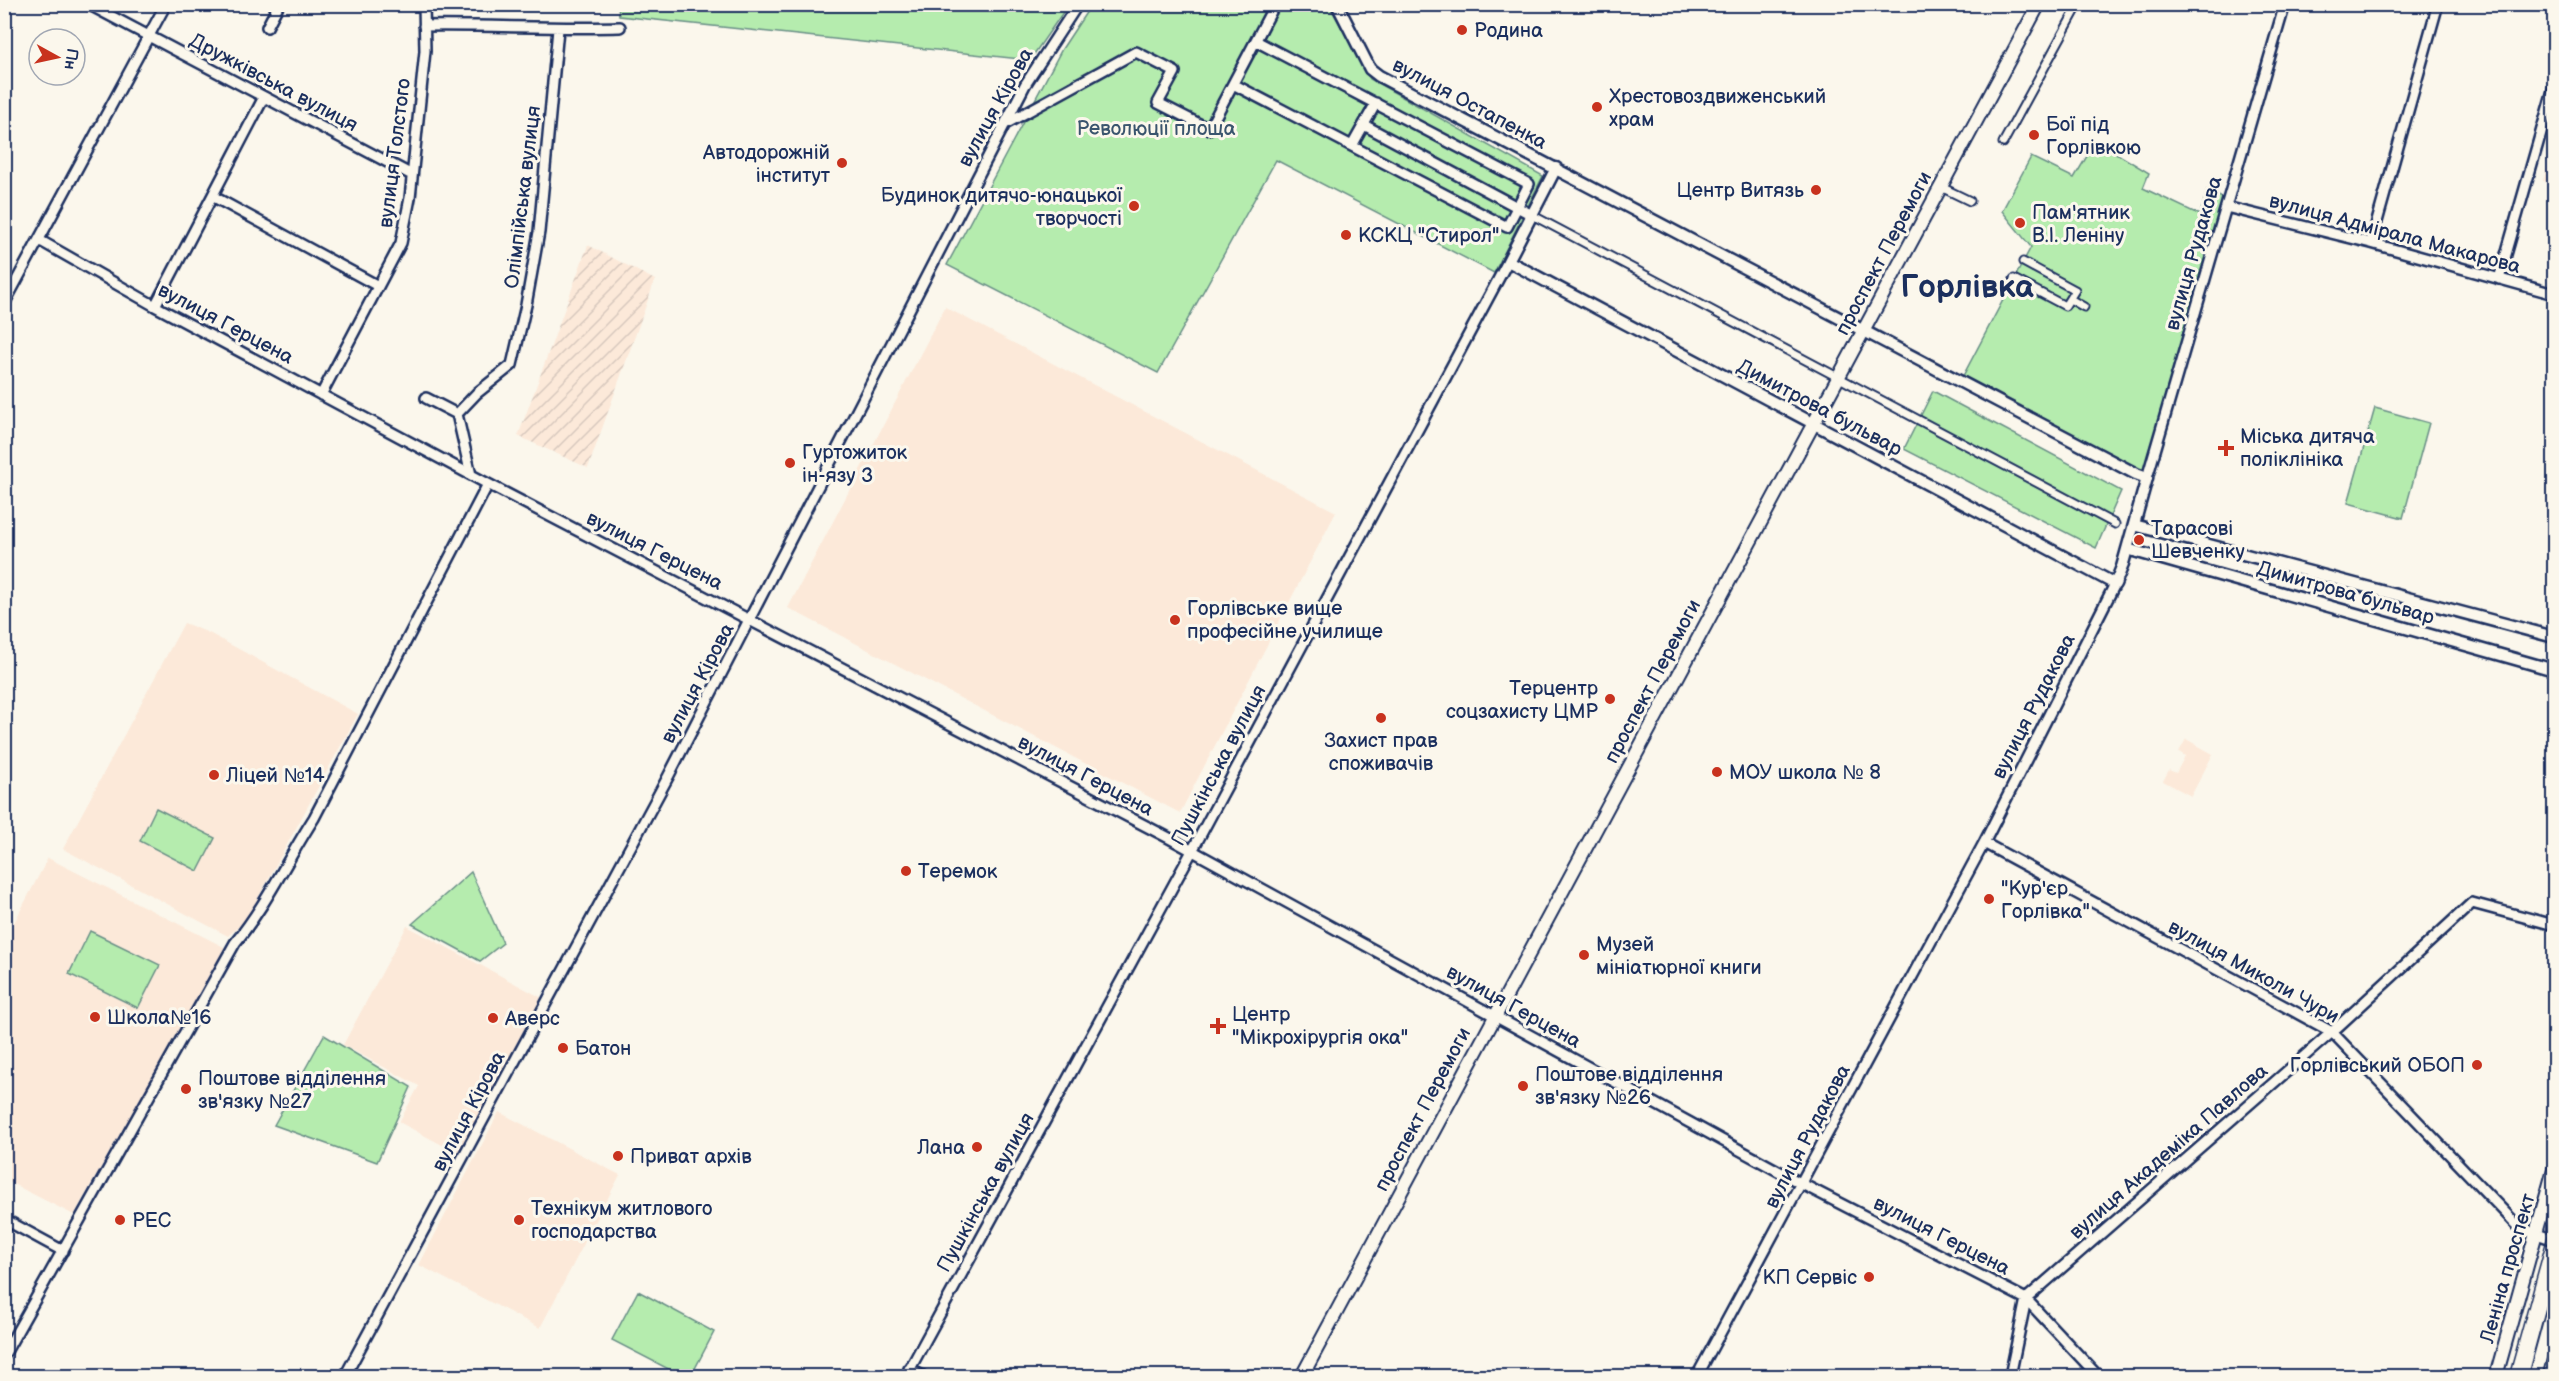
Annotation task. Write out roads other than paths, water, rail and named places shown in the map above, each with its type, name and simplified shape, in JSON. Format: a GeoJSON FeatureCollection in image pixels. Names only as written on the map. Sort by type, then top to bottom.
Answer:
{"type":"FeatureCollection","features":[{"type":"Feature","properties":{"kind":"main road","name":"проспект Перемоги"},"geometry":{"type":"LineString","coordinates":[[1302,1377],[2039,4]]}},
{"type":"Feature","properties":{"kind":"main road","name":"Леніна проспект"},"geometry":{"type":"LineString","coordinates":[[2496,1377],[2554,1169]]}},
{"type":"Feature","properties":{"kind":"main road"},"geometry":{"type":"LineString","coordinates":[[2535,1377],[2554,1306]]}},
{"type":"Feature","properties":{"kind":"street","name":"Дружківська вулиця"},"geometry":{"type":"LineString","coordinates":[[88,4],[412,175]]}},
{"type":"Feature","properties":{"kind":"street"},"geometry":{"type":"LineString","coordinates":[[4,304],[166,4]]}},
{"type":"Feature","properties":{"kind":"street"},"geometry":{"type":"LineString","coordinates":[[267,27],[279,4]]}},
{"type":"Feature","properties":{"kind":"street","name":"вулиця Толстого"},"geometry":{"type":"LineString","coordinates":[[321,395],[401,243],[410,198],[425,51],[424,4]]}},
{"type":"Feature","properties":{"kind":"street","name":"вулиця Кірова"},"geometry":{"type":"LineString","coordinates":[[345,1377],[751,619],[1025,85],[1078,4]]}},
{"type":"Feature","properties":{"kind":"street"},"geometry":{"type":"LineString","coordinates":[[1005,124],[1136,52],[1175,72],[1158,103],[1209,129],[1275,4]]}},
{"type":"Feature","properties":{"kind":"street","name":"вулиця Остапенка"},"geometry":{"type":"LineString","coordinates":[[1337,4],[1370,69],[1556,168]]}},
{"type":"Feature","properties":{"kind":"street"},"geometry":{"type":"LineString","coordinates":[[2003,143],[2079,4]]}},
{"type":"Feature","properties":{"kind":"street","name":"вулиця Рудакова"},"geometry":{"type":"LineString","coordinates":[[1697,1377],[1984,843],[2115,584],[2285,4]]}},
{"type":"Feature","properties":{"kind":"street"},"geometry":{"type":"LineString","coordinates":[[2371,243],[2438,4]]}},
{"type":"Feature","properties":{"kind":"street"},"geometry":{"type":"LineString","coordinates":[[424,26],[498,25],[558,29],[620,27]]}},
{"type":"Feature","properties":{"kind":"street","name":"Олімпійська вулиця"},"geometry":{"type":"LineString","coordinates":[[457,414],[477,393],[512,365],[539,232],[558,29]]}},
{"type":"Feature","properties":{"kind":"street"},"geometry":{"type":"LineString","coordinates":[[1233,84],[1353,144],[1507,227],[1529,184],[1256,41]]}},
{"type":"Feature","properties":{"kind":"street"},"geometry":{"type":"LineString","coordinates":[[2499,279],[2554,87]]}},
{"type":"Feature","properties":{"kind":"street"},"geometry":{"type":"LineString","coordinates":[[155,306],[214,197],[264,97]]}},
{"type":"Feature","properties":{"kind":"street"},"geometry":{"type":"LineString","coordinates":[[1353,144],[1376,103]]}},
{"type":"Feature","properties":{"kind":"street"},"geometry":{"type":"LineString","coordinates":[[1364,125],[2115,524]]}},
{"type":"Feature","properties":{"kind":"street"},"geometry":{"type":"LineString","coordinates":[[1556,168],[2147,478]]}},
{"type":"Feature","properties":{"kind":"street","name":"Пушкінська вулиця"},"geometry":{"type":"LineString","coordinates":[[908,1373],[1192,850],[1556,168]]}},
{"type":"Feature","properties":{"kind":"street"},"geometry":{"type":"LineString","coordinates":[[1941,187],[1970,201]]}},
{"type":"Feature","properties":{"kind":"street"},"geometry":{"type":"LineString","coordinates":[[214,197],[378,286]]}},
{"type":"Feature","properties":{"kind":"street","name":"вулиця Адмірала Макарова"},"geometry":{"type":"LineString","coordinates":[[2226,207],[2371,243],[2554,294]]}},
{"type":"Feature","properties":{"kind":"street","name":"вулиця Герцена"},"geometry":{"type":"LineString","coordinates":[[39,240],[155,306],[471,475],[1192,850],[1802,1184],[2026,1299],[2098,1377]]}},
{"type":"Feature","properties":{"kind":"street","name":"Димитрова бульвар"},"geometry":{"type":"LineString","coordinates":[[1508,261],[2115,584]]}},
{"type":"Feature","properties":{"kind":"street"},"geometry":{"type":"LineString","coordinates":[[2014,279],[2066,306],[2075,290],[2023,262]]}},
{"type":"Feature","properties":{"kind":"street"},"geometry":{"type":"LineString","coordinates":[[2070,299],[2084,307]]}},
{"type":"Feature","properties":{"kind":"street"},"geometry":{"type":"LineString","coordinates":[[426,398],[457,414],[471,475]]}},
{"type":"Feature","properties":{"kind":"street"},"geometry":{"type":"LineString","coordinates":[[4,1355],[235,943],[259,914],[286,860],[314,818],[488,484]]}},
{"type":"Feature","properties":{"kind":"street","name":"Димитрова бульвар"},"geometry":{"type":"LineString","coordinates":[[2134,525],[2554,637]]}},
{"type":"Feature","properties":{"kind":"street","name":"Димитрова бульвар"},"geometry":{"type":"LineString","coordinates":[[2127,549],[2554,670]]}},
{"type":"Feature","properties":{"kind":"street","name":"вулиця Миколи Чури"},"geometry":{"type":"LineString","coordinates":[[1984,843],[2331,1032],[2520,1228],[2554,1240]]}},
{"type":"Feature","properties":{"kind":"street","name":"вулиця Академіка Павлова"},"geometry":{"type":"LineString","coordinates":[[2026,1299],[2331,1032],[2472,903],[2554,925]]}},
{"type":"Feature","properties":{"kind":"street"},"geometry":{"type":"LineString","coordinates":[[4,1219],[63,1251]]}},
{"type":"Feature","properties":{"kind":"street"},"geometry":{"type":"LineString","coordinates":[[2010,1377],[2026,1299]]}},
{"type":"Feature","properties":{"kind":"street"},"geometry":{"type":"LineString","coordinates":[[908,1373],[923,1377]]}},
{"type":"Feature","properties":{"kind":"tram line"},"geometry":{"type":"LineString","coordinates":[[2509,1376],[2554,1214]]}},
{"type":"Feature","properties":{"kind":"place","name":"Родина"},"geometry":{"type":"Point","coordinates":[1462,30]}},
{"type":"Feature","properties":{"kind":"place","name":"Хрестовоздвиженський храм"},"geometry":{"type":"Point","coordinates":[1597,107]}},
{"type":"Feature","properties":{"kind":"place","name":"Бої під Горлівкою"},"geometry":{"type":"Point","coordinates":[2034,135]}},
{"type":"Feature","properties":{"kind":"place","name":"Автодорожній інститут"},"geometry":{"type":"Point","coordinates":[842,163]}},
{"type":"Feature","properties":{"kind":"place","name":"Центр Витязь"},"geometry":{"type":"Point","coordinates":[1816,190]}},
{"type":"Feature","properties":{"kind":"place","name":"Будинок дитячо-юнацької творчості"},"geometry":{"type":"Point","coordinates":[1134,206]}},
{"type":"Feature","properties":{"kind":"place","name":"Пам'ятник В.І. Леніну"},"geometry":{"type":"Point","coordinates":[2020,223]}},
{"type":"Feature","properties":{"kind":"place","name":"КСКЦ \"Стирол\""},"geometry":{"type":"Point","coordinates":[1346,235]}},
{"type":"Feature","properties":{"kind":"place","name":"Міська дитяча поліклініка"},"geometry":{"type":"Point","coordinates":[2226,448]}},
{"type":"Feature","properties":{"kind":"place","name":"Гуртожиток ін-язу 3"},"geometry":{"type":"Point","coordinates":[790,463]}},
{"type":"Feature","properties":{"kind":"place","name":"Тарасові Шевченку"},"geometry":{"type":"Point","coordinates":[2139,540]}},
{"type":"Feature","properties":{"kind":"place","name":"Горлівське вище професійне училище"},"geometry":{"type":"Point","coordinates":[1175,620]}},
{"type":"Feature","properties":{"kind":"place","name":"Терцентр соцзахисту ЦМР"},"geometry":{"type":"Point","coordinates":[1610,699]}},
{"type":"Feature","properties":{"kind":"place","name":"Захист прав споживачів"},"geometry":{"type":"Point","coordinates":[1381,718]}},
{"type":"Feature","properties":{"kind":"place","name":"МОУ школа № 8"},"geometry":{"type":"Point","coordinates":[1717,772]}},
{"type":"Feature","properties":{"kind":"place","name":"Ліцей №14"},"geometry":{"type":"Point","coordinates":[214,775]}},
{"type":"Feature","properties":{"kind":"place","name":"Теремок"},"geometry":{"type":"Point","coordinates":[906,871]}},
{"type":"Feature","properties":{"kind":"place","name":"\"Кур'єр Горлівка\""},"geometry":{"type":"Point","coordinates":[1989,899]}},
{"type":"Feature","properties":{"kind":"place","name":"Музей мініатюрної книги"},"geometry":{"type":"Point","coordinates":[1584,955]}},
{"type":"Feature","properties":{"kind":"place","name":"Школа№16"},"geometry":{"type":"Point","coordinates":[95,1017]}},
{"type":"Feature","properties":{"kind":"place","name":"Аверс"},"geometry":{"type":"Point","coordinates":[493,1018]}},
{"type":"Feature","properties":{"kind":"place","name":"Центр \"Мікрохірургія ока\""},"geometry":{"type":"Point","coordinates":[1218,1026]}},
{"type":"Feature","properties":{"kind":"place","name":"Батон"},"geometry":{"type":"Point","coordinates":[563,1048]}},
{"type":"Feature","properties":{"kind":"place","name":"Горлівський ОБОП"},"geometry":{"type":"Point","coordinates":[2477,1065]}},
{"type":"Feature","properties":{"kind":"place","name":"Поштове відділення зв'язку №26"},"geometry":{"type":"Point","coordinates":[1523,1086]}},
{"type":"Feature","properties":{"kind":"place","name":"Поштове відділення зв'язку №27"},"geometry":{"type":"Point","coordinates":[186,1089]}},
{"type":"Feature","properties":{"kind":"place","name":"Лана"},"geometry":{"type":"Point","coordinates":[977,1147]}},
{"type":"Feature","properties":{"kind":"place","name":"Приват архів"},"geometry":{"type":"Point","coordinates":[618,1156]}},
{"type":"Feature","properties":{"kind":"place","name":"РЕС"},"geometry":{"type":"Point","coordinates":[120,1220]}},
{"type":"Feature","properties":{"kind":"place","name":"Технікум житлового господарства"},"geometry":{"type":"Point","coordinates":[519,1220]}},
{"type":"Feature","properties":{"kind":"place","name":"КП Сервіс"},"geometry":{"type":"Point","coordinates":[1869,1277]}},
{"type":"Feature","properties":{"kind":"district","name":"Горлівка"},"geometry":{"type":"Point","coordinates":[1967,286]}},
{"type":"Feature","properties":{"kind":"park label","name":"Революції площа"},"geometry":{"type":"Point","coordinates":[1156,128]}}]}
